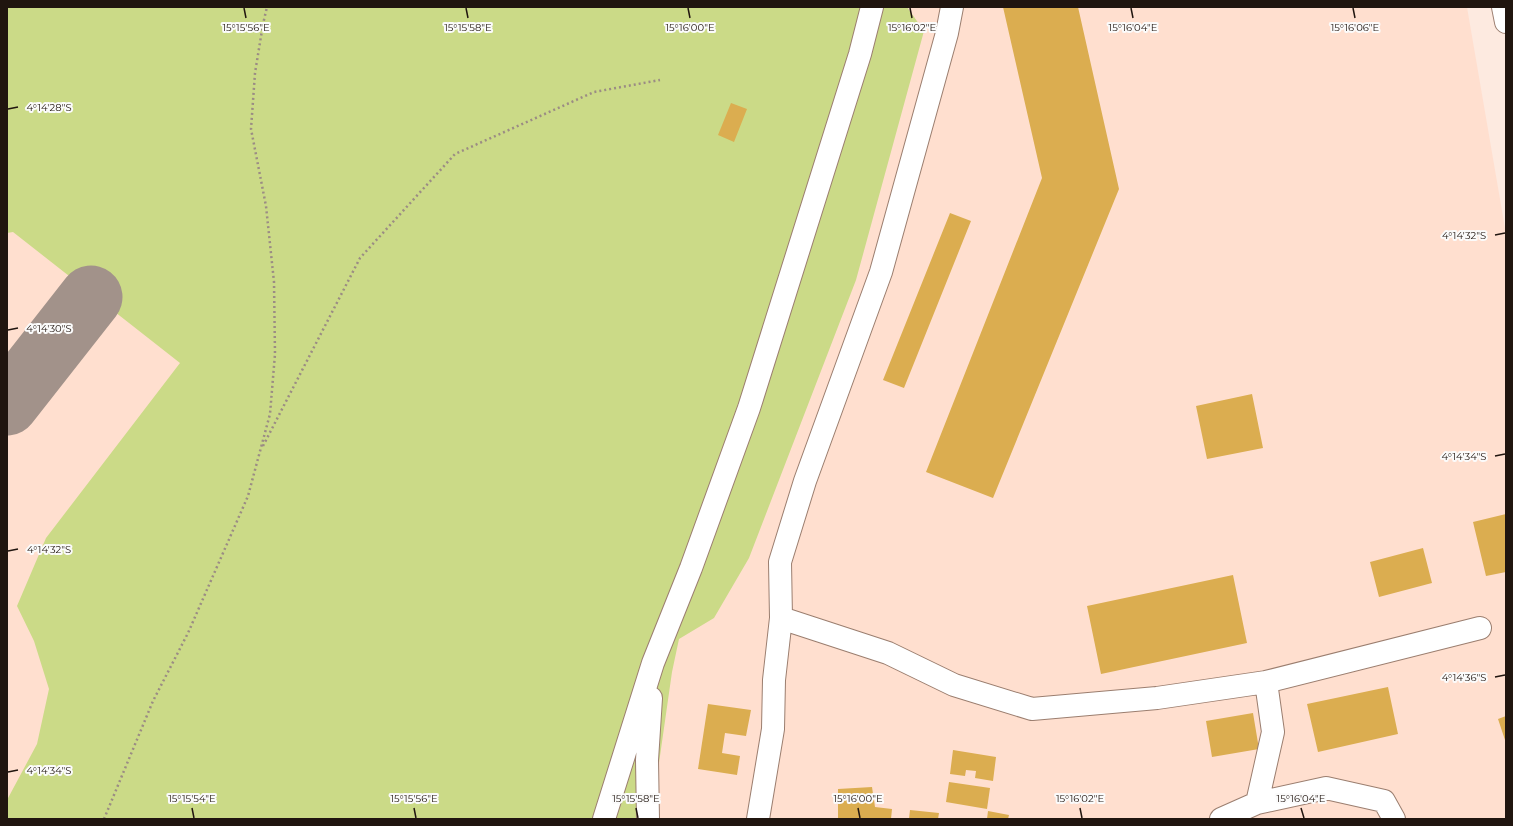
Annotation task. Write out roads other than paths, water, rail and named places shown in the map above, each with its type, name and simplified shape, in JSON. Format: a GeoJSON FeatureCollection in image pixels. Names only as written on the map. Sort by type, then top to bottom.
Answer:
{"type":"FeatureCollection","features":[{"type":"Feature","properties":{"kind":"main road"},"geometry":{"type":"LineString","coordinates":[[604,819],[653,663],[691,568],[749,408],[860,54],[872,7]]}},
{"type":"Feature","properties":{"kind":"main road"},"geometry":{"type":"LineString","coordinates":[[758,819],[773,729],[774,680],[781,618],[780,562],[805,481],[880,272],[947,33],[952,7]]}},
{"type":"Feature","properties":{"kind":"main road"},"geometry":{"type":"LineString","coordinates":[[1503,7],[1506,22]]}},
{"type":"Feature","properties":{"kind":"main road"},"geometry":{"type":"LineString","coordinates":[[781,618],[888,653],[954,685],[1032,709],[1157,698],[1266,682],[1480,628]]}},
{"type":"Feature","properties":{"kind":"main road"},"geometry":{"type":"LineString","coordinates":[[648,819],[647,760],[653,663]]}},
{"type":"Feature","properties":{"kind":"main road"},"geometry":{"type":"LineString","coordinates":[[1257,803],[1273,732],[1266,682]]}},
{"type":"Feature","properties":{"kind":"main road"},"geometry":{"type":"LineString","coordinates":[[1221,819],[1257,803],[1326,788],[1384,801],[1394,819]]}}]}
